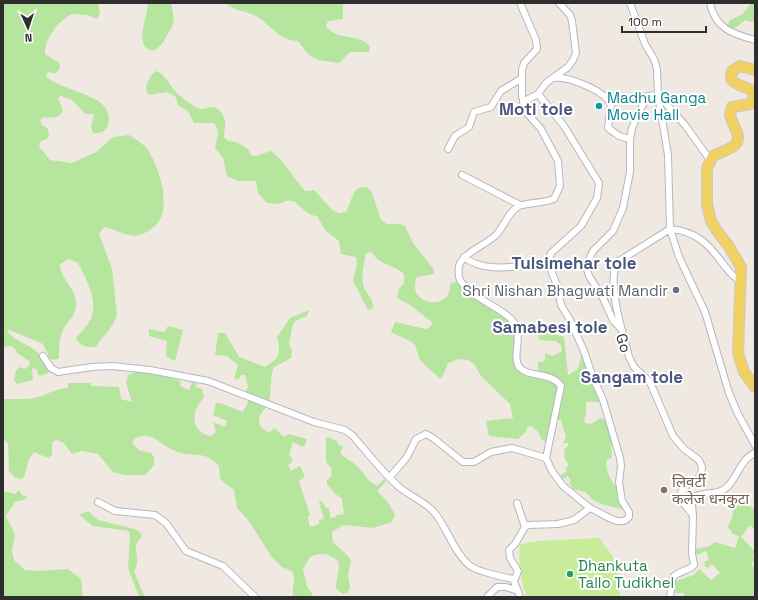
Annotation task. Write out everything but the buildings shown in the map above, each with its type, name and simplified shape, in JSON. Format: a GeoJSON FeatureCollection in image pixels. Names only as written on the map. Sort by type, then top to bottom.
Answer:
{"type":"FeatureCollection","features":[{"type":"Feature","properties":{"kind":"main road"},"geometry":{"type":"LineString","coordinates":[[755,70],[740,66],[732,71],[731,79],[733,82],[736,85],[748,88],[754,97],[750,104],[732,107],[730,111],[731,119],[739,137],[737,144],[734,148],[713,156],[707,168],[708,206],[711,221],[741,267],[738,353],[744,372],[755,387]]}},
{"type":"Feature","properties":{"kind":"street"},"geometry":{"type":"LineString","coordinates":[[520,3],[536,40],[537,49],[524,63],[522,78],[523,102],[527,113],[541,129],[558,161],[560,186],[554,199],[543,203],[520,206],[514,210],[496,235],[483,246],[464,257],[459,264],[460,280],[487,304],[511,319],[516,326],[518,333],[517,361],[519,368],[554,379],[561,386],[546,458],[552,472],[562,486],[590,508],[622,522],[629,517],[629,512],[622,501],[619,482],[621,466],[620,458],[603,400],[592,375],[584,351],[561,305],[548,260],[551,253],[580,226],[597,198],[599,183],[564,126],[538,94]]}},
{"type":"Feature","properties":{"kind":"street"},"geometry":{"type":"LineString","coordinates":[[523,102],[538,94],[552,78],[568,67],[574,60],[576,53],[572,21],[570,15],[558,3]]}},
{"type":"Feature","properties":{"kind":"street"},"geometry":{"type":"LineString","coordinates":[[630,3],[645,44],[654,59],[657,69],[658,95],[668,155],[670,230],[679,257],[705,312],[729,393],[738,414],[755,445]]}},
{"type":"Feature","properties":{"kind":"street"},"geometry":{"type":"LineString","coordinates":[[710,3],[715,20],[724,30],[755,40]]}},
{"type":"Feature","properties":{"kind":"street"},"geometry":{"type":"LineString","coordinates":[[552,78],[560,77],[569,79],[587,86],[606,97],[612,105],[608,128],[620,136],[630,139]]}},
{"type":"Feature","properties":{"kind":"street"},"geometry":{"type":"LineString","coordinates":[[448,149],[455,136],[469,127],[474,112],[491,107],[502,91],[522,78]]}},
{"type":"Feature","properties":{"kind":"street"},"geometry":{"type":"LineString","coordinates":[[658,95],[685,125],[710,160]]}},
{"type":"Feature","properties":{"kind":"street","name":"Go"},"geometry":{"type":"LineString","coordinates":[[658,95],[647,96],[632,128],[630,139],[630,172],[624,208],[613,231],[593,251],[586,266],[589,276],[613,320],[622,330],[629,357],[634,367],[650,382],[673,436],[684,450],[699,460],[702,467],[701,476],[687,485],[681,492],[680,498],[693,515]]}},
{"type":"Feature","properties":{"kind":"street"},"geometry":{"type":"LineString","coordinates":[[462,175],[520,206]]}},
{"type":"Feature","properties":{"kind":"street"},"geometry":{"type":"LineString","coordinates":[[622,330],[618,315],[614,284],[614,270],[616,263],[670,230],[692,233],[700,239],[722,262],[730,274],[741,280]]}},
{"type":"Feature","properties":{"kind":"street"},"geometry":{"type":"LineString","coordinates":[[464,257],[468,261],[494,267],[534,265]]}},
{"type":"Feature","properties":{"kind":"street"},"geometry":{"type":"LineString","coordinates":[[43,356],[51,368],[58,372],[92,367],[112,366],[150,370],[208,381],[314,422],[345,430],[352,435],[400,488],[424,502],[434,512],[462,558],[471,567],[511,579],[515,579],[518,571],[510,558],[509,550],[515,544],[525,527],[533,525],[558,524],[574,520],[590,508]]}},
{"type":"Feature","properties":{"kind":"street"},"geometry":{"type":"LineString","coordinates":[[390,477],[407,457],[416,439],[426,434],[434,438],[463,462],[474,462],[491,452],[512,448],[546,458]]}},
{"type":"Feature","properties":{"kind":"street"},"geometry":{"type":"LineString","coordinates":[[670,597],[673,576],[691,569],[694,565],[692,553],[692,505],[694,497],[700,494],[722,491],[729,486],[749,456],[755,453]]}},
{"type":"Feature","properties":{"kind":"street"},"geometry":{"type":"LineString","coordinates":[[98,502],[115,511],[160,517],[186,551],[223,566],[255,597]]}},
{"type":"Feature","properties":{"kind":"street"},"geometry":{"type":"LineString","coordinates":[[518,503],[525,527]]}},
{"type":"Feature","properties":{"kind":"street"},"geometry":{"type":"LineString","coordinates":[[511,579],[519,594]]}},
{"type":"Feature","properties":{"kind":"street"},"geometry":{"type":"LineString","coordinates":[[487,597],[497,587],[506,588],[519,594]]}},
{"type":"Feature","properties":{"kind":"green space"},"geometry":{"type":"Polygon","coordinates":[[[3,3],[98,3],[100,13],[97,19],[87,15],[72,14],[62,21],[53,31],[47,42],[45,54],[59,63],[60,68],[56,73],[48,72],[46,76],[55,82],[101,103],[108,112],[109,123],[104,131],[93,133],[91,127],[94,114],[85,114],[72,100],[60,96],[58,99],[63,110],[60,115],[50,118],[44,117],[40,120],[42,125],[48,129],[49,135],[47,139],[41,141],[39,146],[50,160],[72,163],[96,152],[113,137],[129,135],[144,146],[153,158],[161,179],[164,202],[162,213],[158,222],[143,234],[134,236],[104,227],[99,234],[112,269],[117,315],[113,324],[96,347],[87,347],[82,345],[76,338],[87,326],[92,316],[93,301],[89,285],[78,263],[69,259],[60,264],[63,275],[76,299],[76,306],[71,319],[62,333],[59,358],[55,360],[50,359],[41,343],[7,329],[14,338],[38,353],[45,361],[50,371],[39,376],[36,369],[32,368],[33,380],[17,384],[14,380],[16,371],[20,367],[25,369],[30,365],[29,361],[17,353],[11,346],[3,347],[3,3]]]}},
{"type":"Feature","properties":{"kind":"green space"},"geometry":{"type":"Polygon","coordinates":[[[147,3],[171,3],[174,19],[172,27],[162,44],[152,51],[146,47],[143,42],[142,35],[148,8],[147,3]]]}},
{"type":"Feature","properties":{"kind":"green space"},"geometry":{"type":"Polygon","coordinates":[[[225,3],[343,3],[343,19],[328,21],[326,26],[335,34],[365,42],[370,46],[369,52],[350,52],[339,63],[318,60],[308,54],[298,41],[285,38],[260,18],[228,6],[225,3]]]}},
{"type":"Feature","properties":{"kind":"green space"},"geometry":{"type":"Polygon","coordinates":[[[751,3],[755,3],[755,20],[751,22],[745,20],[736,28],[727,27],[730,20],[743,14],[751,3]]]}},
{"type":"Feature","properties":{"kind":"green space"},"geometry":{"type":"Polygon","coordinates":[[[156,71],[164,76],[177,93],[197,108],[202,109],[213,107],[218,109],[225,119],[224,137],[228,141],[236,142],[247,148],[252,156],[257,156],[270,151],[278,157],[305,191],[314,190],[332,210],[339,213],[346,212],[353,194],[359,188],[368,188],[372,193],[381,220],[387,224],[400,224],[405,226],[413,243],[434,270],[434,274],[417,277],[415,286],[417,294],[422,299],[429,302],[437,302],[444,299],[449,293],[450,284],[455,282],[508,313],[516,329],[517,367],[538,373],[538,362],[545,361],[545,353],[553,356],[562,351],[561,345],[555,341],[539,340],[538,331],[548,329],[557,335],[564,337],[568,375],[578,369],[582,353],[600,399],[598,402],[586,402],[586,414],[584,421],[585,423],[591,424],[601,418],[607,421],[611,436],[612,457],[607,460],[607,471],[613,483],[628,505],[625,510],[601,504],[593,500],[585,492],[573,489],[570,483],[566,485],[571,481],[568,476],[563,479],[560,476],[567,471],[565,469],[569,465],[565,459],[564,449],[568,446],[568,443],[563,443],[566,437],[561,420],[553,420],[547,442],[541,439],[539,433],[532,426],[527,427],[526,432],[518,439],[489,436],[486,421],[513,418],[510,404],[481,376],[474,364],[468,360],[459,359],[448,363],[442,378],[439,378],[420,360],[415,345],[412,342],[391,332],[395,322],[425,329],[429,328],[433,323],[410,305],[397,298],[399,289],[404,283],[404,274],[383,263],[371,252],[366,253],[362,279],[364,288],[373,305],[373,308],[368,310],[353,281],[357,263],[356,257],[341,254],[339,241],[326,231],[317,216],[311,215],[295,202],[285,201],[279,204],[267,203],[258,193],[256,181],[238,181],[227,176],[223,158],[215,148],[218,133],[216,125],[213,123],[194,123],[188,111],[179,106],[175,96],[167,92],[148,95],[146,88],[148,82],[156,71]]]}},
{"type":"Feature","properties":{"kind":"green space"},"geometry":{"type":"Polygon","coordinates":[[[309,310],[307,316],[295,321],[292,328],[289,344],[292,350],[291,358],[274,367],[269,402],[267,407],[260,415],[259,423],[262,428],[269,433],[274,428],[284,437],[289,434],[307,439],[305,446],[302,447],[293,442],[289,454],[293,461],[288,465],[291,471],[300,466],[305,477],[299,481],[310,515],[308,517],[310,527],[319,524],[319,520],[324,519],[319,502],[322,501],[326,508],[329,508],[330,518],[336,517],[336,515],[344,514],[342,498],[335,494],[327,484],[327,480],[331,477],[332,469],[326,462],[326,438],[328,437],[338,442],[338,444],[343,447],[340,453],[356,465],[373,484],[377,486],[384,479],[386,481],[377,491],[388,502],[395,515],[392,522],[373,528],[343,525],[332,532],[333,542],[349,557],[351,562],[348,574],[350,588],[348,592],[343,594],[336,589],[339,568],[338,561],[331,556],[318,554],[310,557],[303,569],[307,586],[314,597],[293,597],[294,578],[292,571],[282,567],[271,556],[249,521],[237,508],[234,490],[220,479],[219,466],[214,461],[204,456],[184,454],[172,450],[151,437],[139,437],[133,440],[133,444],[139,450],[151,453],[154,457],[154,465],[145,475],[124,475],[113,472],[98,454],[82,451],[72,454],[64,443],[56,440],[52,442],[52,455],[48,458],[34,452],[29,459],[24,477],[21,479],[16,478],[9,471],[8,443],[3,439],[3,399],[34,398],[59,389],[68,388],[68,383],[91,383],[91,386],[119,387],[121,399],[132,402],[126,383],[128,375],[141,372],[162,374],[181,382],[180,386],[189,390],[192,382],[197,382],[195,387],[202,389],[204,396],[196,411],[194,417],[195,422],[198,429],[203,434],[211,436],[216,432],[213,422],[225,427],[227,421],[213,415],[216,403],[220,403],[243,412],[249,400],[245,394],[248,386],[245,375],[241,375],[238,380],[234,378],[238,365],[227,356],[215,355],[218,333],[225,333],[239,357],[265,367],[274,361],[278,355],[279,348],[277,337],[290,318],[309,310]]]}},
{"type":"Feature","properties":{"kind":"green space"},"geometry":{"type":"Polygon","coordinates":[[[168,326],[183,330],[175,361],[166,356],[167,341],[149,336],[149,329],[164,332],[168,326]]]}},
{"type":"Feature","properties":{"kind":"green space"},"geometry":{"type":"Polygon","coordinates":[[[19,490],[22,495],[27,497],[24,500],[14,502],[6,517],[15,534],[12,551],[14,560],[25,570],[38,571],[68,569],[81,579],[83,597],[3,597],[4,491],[15,494],[19,490]]]}},
{"type":"Feature","properties":{"kind":"green space"},"geometry":{"type":"Polygon","coordinates":[[[745,502],[755,510],[755,530],[750,525],[741,537],[755,552],[753,555],[755,561],[751,562],[755,571],[755,597],[684,597],[684,593],[675,593],[676,581],[694,575],[699,569],[711,580],[720,573],[712,564],[707,568],[705,566],[704,562],[709,560],[706,551],[697,555],[694,549],[710,546],[715,542],[735,548],[739,536],[733,534],[728,527],[733,515],[732,504],[745,502]]]}},
{"type":"Feature","properties":{"kind":"green space"},"geometry":{"type":"Polygon","coordinates":[[[88,511],[98,520],[135,529],[141,533],[141,538],[136,546],[137,563],[134,572],[145,597],[139,597],[128,568],[129,531],[93,526],[79,515],[88,511]]]}},
{"type":"Feature","properties":{"kind":"green space","name":"Dhankuta Tallo Tudikhel"},"geometry":{"type":"Polygon","coordinates":[[[599,538],[612,555],[618,567],[620,597],[527,597],[520,571],[520,544],[538,541],[599,538]]]}},
{"type":"Feature","properties":{"kind":"place","name":"Madhu Ganga Movie Hall"},"geometry":{"type":"Point","coordinates":[599,106]}},
{"type":"Feature","properties":{"kind":"place","name":"Shri Nishan Bhagwati Mandir"},"geometry":{"type":"Point","coordinates":[676,290]}},
{"type":"Feature","properties":{"kind":"place","name":"लिवर्टी कलेज धनकुटा"},"geometry":{"type":"Point","coordinates":[664,490]}},
{"type":"Feature","properties":{"kind":"place","name":"Dhankuta Tallo Tudikhel"},"geometry":{"type":"Point","coordinates":[570,574]}},
{"type":"Feature","properties":{"kind":"district","name":"Moti tole"},"geometry":{"type":"Point","coordinates":[536,109]}},
{"type":"Feature","properties":{"kind":"district","name":"Tulsimehar tole"},"geometry":{"type":"Point","coordinates":[574,263]}},
{"type":"Feature","properties":{"kind":"district","name":"Samabesi tole"},"geometry":{"type":"Point","coordinates":[550,327]}},
{"type":"Feature","properties":{"kind":"district","name":"Sangam tole"},"geometry":{"type":"Point","coordinates":[632,377]}}]}
